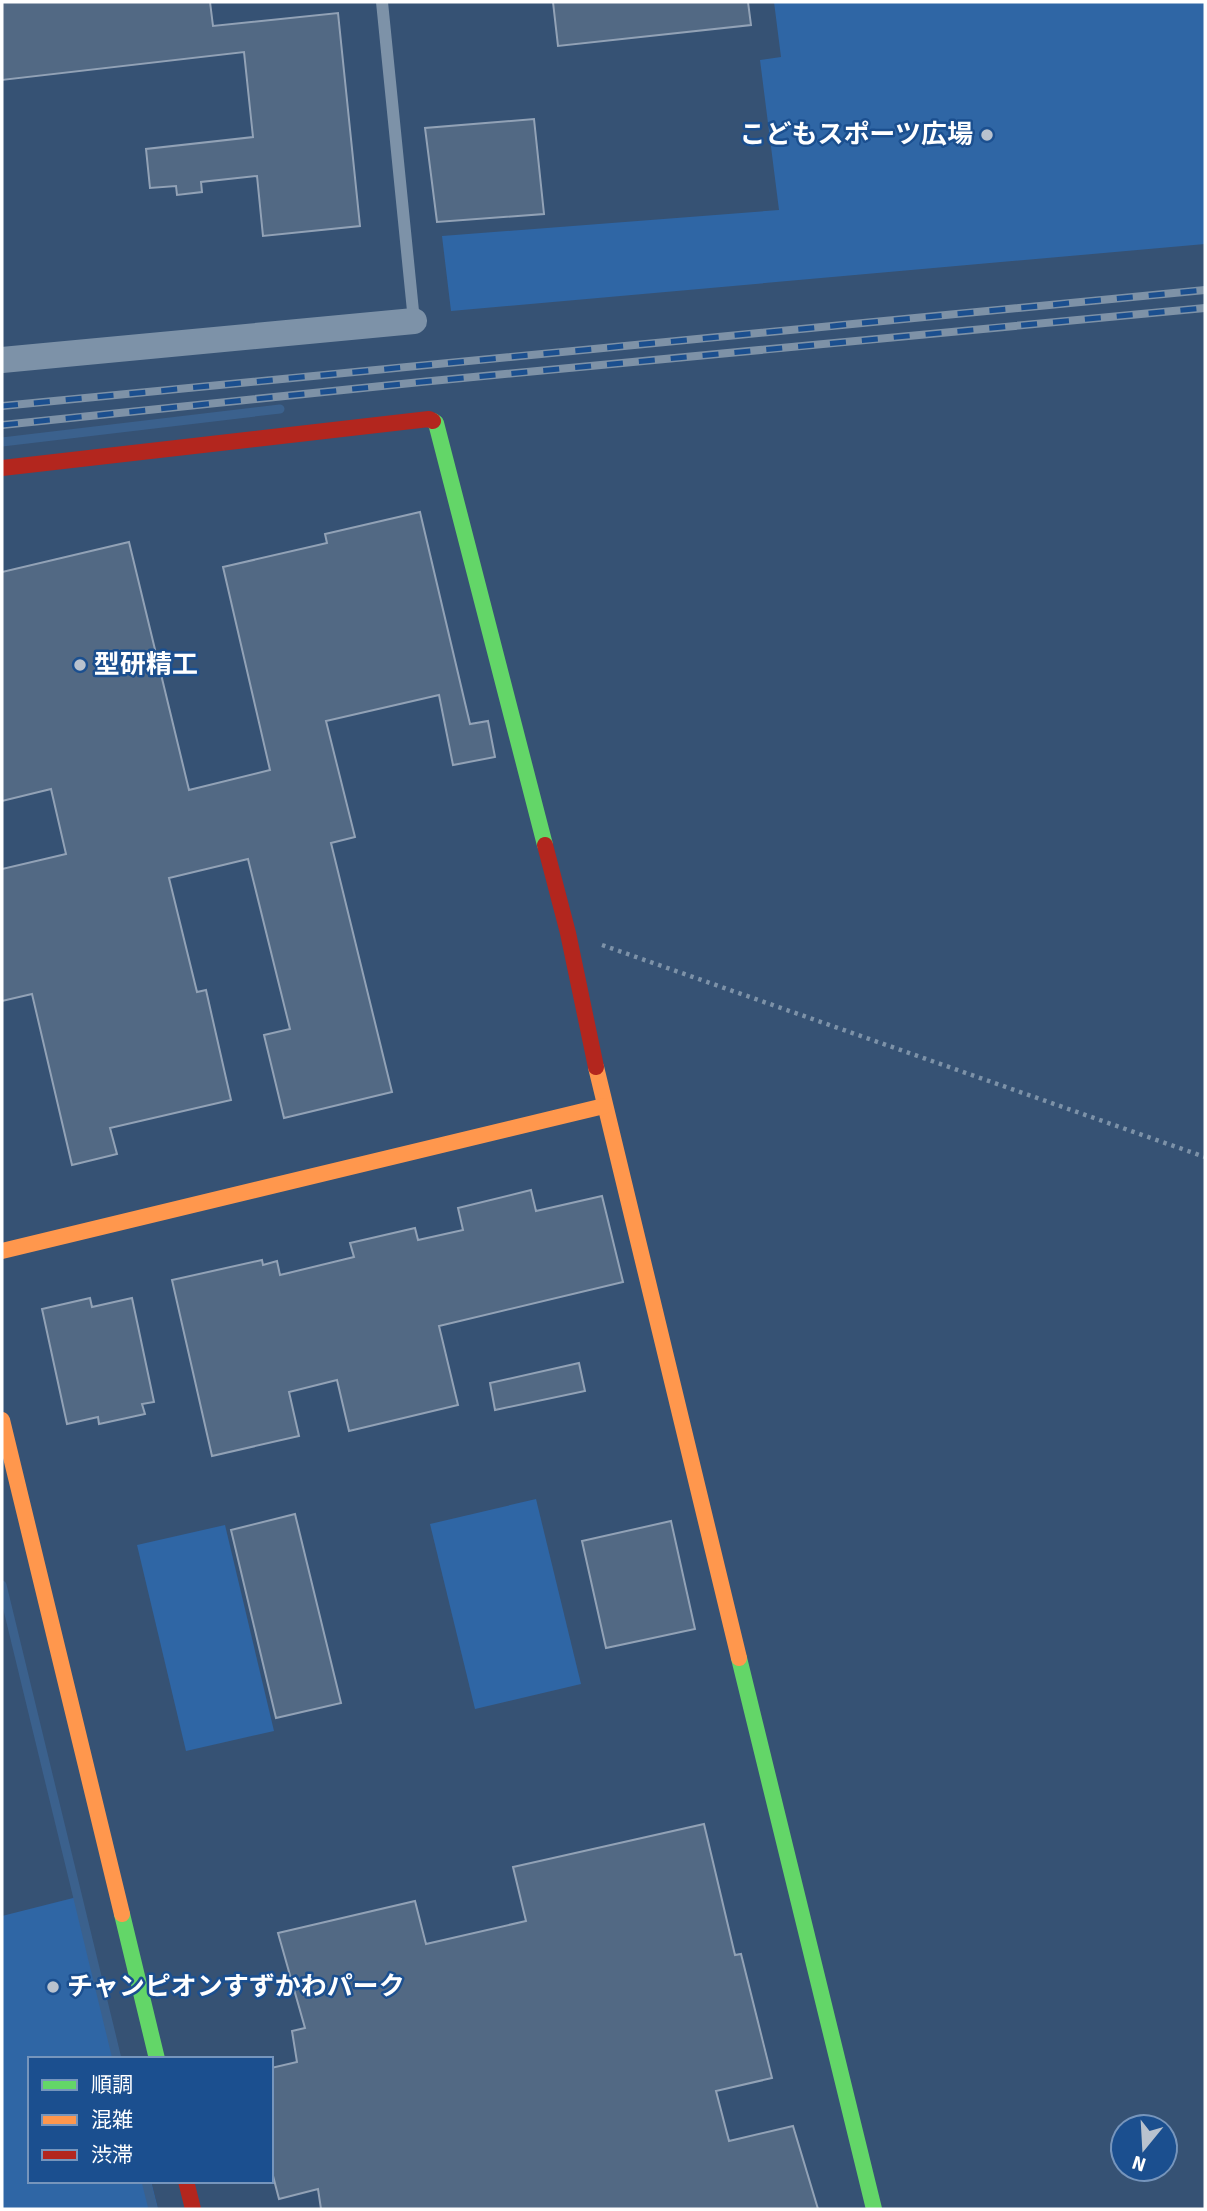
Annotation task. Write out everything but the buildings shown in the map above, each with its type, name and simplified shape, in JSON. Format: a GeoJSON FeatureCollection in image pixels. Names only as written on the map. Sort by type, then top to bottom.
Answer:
{"type":"FeatureCollection","features":[{"type":"Feature","properties":{"kind":"street"},"geometry":{"type":"LineString","coordinates":[[2,360],[414,321]]}},
{"type":"Feature","properties":{"kind":"street"},"geometry":{"type":"LineString","coordinates":[[2,468],[429,419],[436,423],[568,933],[604,1106],[874,2209]]}},
{"type":"Feature","properties":{"kind":"street"},"geometry":{"type":"LineString","coordinates":[[2,1251],[604,1106]]}},
{"type":"Feature","properties":{"kind":"street"},"geometry":{"type":"LineString","coordinates":[[2,1420],[157,2057]]}},
{"type":"Feature","properties":{"kind":"street"},"geometry":{"type":"LineString","coordinates":[[186,2183],[193,2209]]}},
{"type":"Feature","properties":{"kind":"lane"},"geometry":{"type":"LineString","coordinates":[[382,2],[414,321]]}},
{"type":"Feature","properties":{"kind":"path"},"geometry":{"type":"LineString","coordinates":[[568,933],[1205,1157]]}},
{"type":"Feature","properties":{"kind":"shaded area","name":"こどもスポーツ広場"},"geometry":{"type":"Polygon","coordinates":[[[774,2],[1205,2],[1205,244],[451,311],[442,236],[779,210],[760,60],[781,57],[774,2]]]}},
{"type":"Feature","properties":{"kind":"shaded area"},"geometry":{"type":"Polygon","coordinates":[[[536,1499],[581,1684],[475,1709],[430,1524],[536,1499]]]}},
{"type":"Feature","properties":{"kind":"shaded area"},"geometry":{"type":"Polygon","coordinates":[[[225,1525],[274,1731],[186,1751],[137,1545],[225,1525]]]}},
{"type":"Feature","properties":{"kind":"shaded area","name":"チャンピオンすずかわパーク"},"geometry":{"type":"Polygon","coordinates":[[[81,1896],[121,2057],[28,2057],[28,2183],[152,2183],[158,2209],[2,2209],[2,1916],[81,1896]]]}},
{"type":"Feature","properties":{"kind":"waterway"},"geometry":{"type":"LineString","coordinates":[[2,442],[280,409]]}},
{"type":"Feature","properties":{"kind":"waterway"},"geometry":{"type":"LineString","coordinates":[[2,1585],[117,2057]]}},
{"type":"Feature","properties":{"kind":"waterway"},"geometry":{"type":"LineString","coordinates":[[146,2183],[153,2209]]}},
{"type":"Feature","properties":{"kind":"railway"},"geometry":{"type":"LineString","coordinates":[[2,406],[1205,290]]}},
{"type":"Feature","properties":{"kind":"railway"},"geometry":{"type":"LineString","coordinates":[[2,425],[421,382],[1205,308]]}},
{"type":"Feature","properties":{"kind":"traffic: fast"},"geometry":{"type":"LineString","coordinates":[[433,421],[436,423],[545,845]]}},
{"type":"Feature","properties":{"kind":"traffic: fast"},"geometry":{"type":"LineString","coordinates":[[739,1658],[874,2209]]}},
{"type":"Feature","properties":{"kind":"traffic: fast"},"geometry":{"type":"LineString","coordinates":[[122,1914],[157,2057]]}},
{"type":"Feature","properties":{"kind":"traffic: slow"},"geometry":{"type":"LineString","coordinates":[[596,1067],[739,1658]]}},
{"type":"Feature","properties":{"kind":"traffic: slow"},"geometry":{"type":"LineString","coordinates":[[2,1251],[604,1106]]}},
{"type":"Feature","properties":{"kind":"traffic: slow"},"geometry":{"type":"LineString","coordinates":[[2,1420],[122,1914]]}},
{"type":"Feature","properties":{"kind":"traffic: jam"},"geometry":{"type":"LineString","coordinates":[[2,468],[429,419],[433,421]]}},
{"type":"Feature","properties":{"kind":"traffic: jam"},"geometry":{"type":"LineString","coordinates":[[545,845],[568,933],[596,1067]]}},
{"type":"Feature","properties":{"kind":"traffic: jam"},"geometry":{"type":"LineString","coordinates":[[186,2183],[193,2209]]}},
{"type":"Feature","properties":{"kind":"place","name":"こどもスポーツ広場"},"geometry":{"type":"Point","coordinates":[987,135]}},
{"type":"Feature","properties":{"kind":"place","name":"型研精工"},"geometry":{"type":"Point","coordinates":[80,665]}},
{"type":"Feature","properties":{"kind":"place","name":"チャンピオンすずかわパーク"},"geometry":{"type":"Point","coordinates":[53,1987]}}]}
